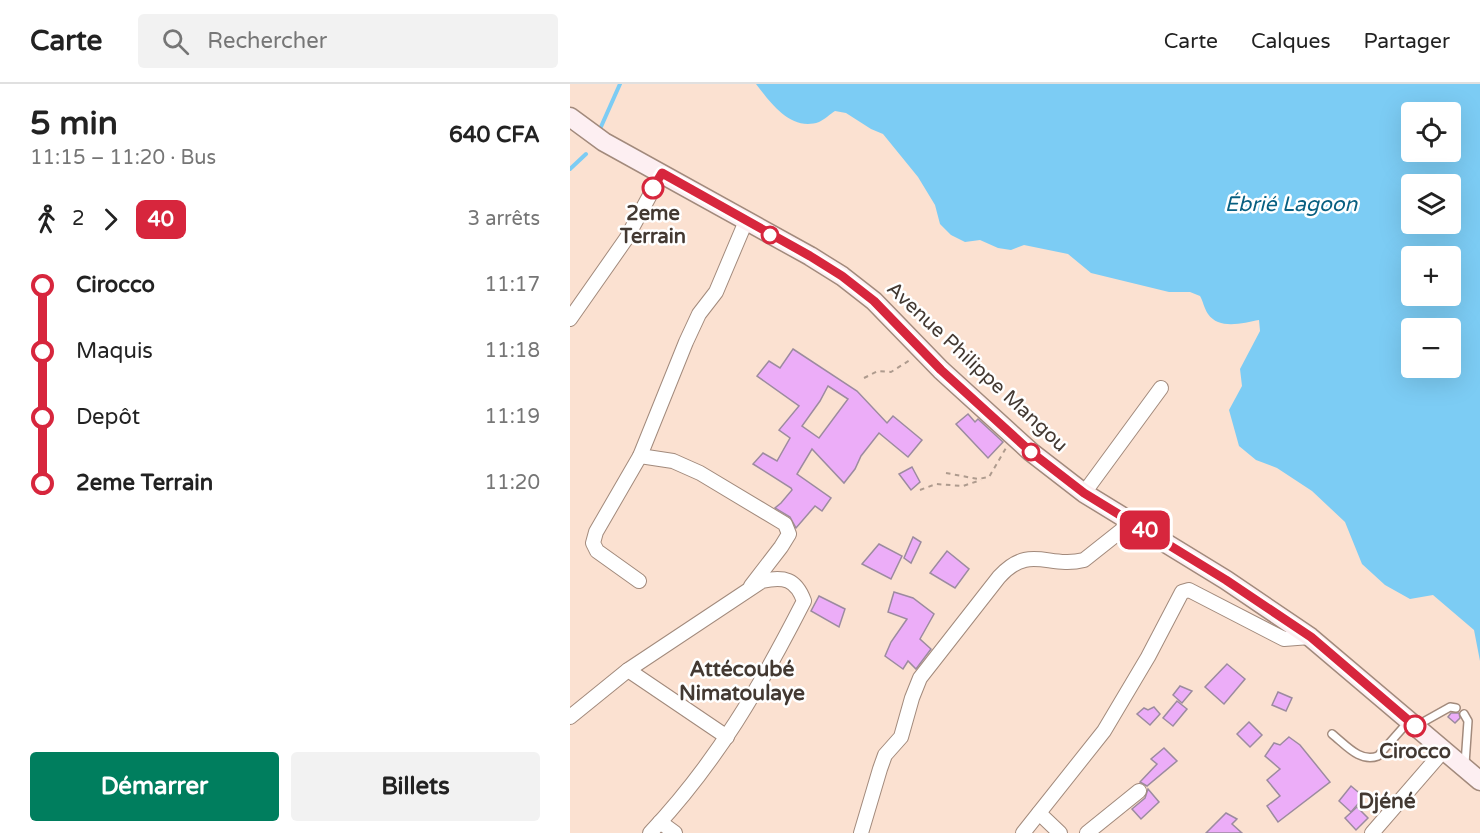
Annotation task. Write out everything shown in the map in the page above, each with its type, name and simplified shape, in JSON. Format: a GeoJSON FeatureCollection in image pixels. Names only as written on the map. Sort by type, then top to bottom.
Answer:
{"type":"FeatureCollection","features":[{"type":"Feature","properties":{"kind":"street","name":"Avenue Philippe Mangou"},"geometry":{"type":"LineString","coordinates":[[570,117],[604,142],[842,276],[874,301],[1013,436],[1084,493],[1245,592],[1311,637],[1480,781]]}},
{"type":"Feature","properties":{"kind":"street"},"geometry":{"type":"LineString","coordinates":[[570,319],[626,239],[662,173]]}},
{"type":"Feature","properties":{"kind":"street"},"geometry":{"type":"LineString","coordinates":[[639,581],[597,550],[593,543],[603,517],[640,456],[686,342],[699,314],[716,292],[746,221]]}},
{"type":"Feature","properties":{"kind":"street"},"geometry":{"type":"LineString","coordinates":[[1084,493],[1161,387]]}},
{"type":"Feature","properties":{"kind":"street"},"geometry":{"type":"LineString","coordinates":[[640,456],[673,461],[700,473],[786,524],[789,534],[746,592]]}},
{"type":"Feature","properties":{"kind":"street"},"geometry":{"type":"LineString","coordinates":[[861,833],[885,755],[901,737],[920,678],[999,578],[1009,567],[1022,559],[1074,562],[1084,560],[1132,522]]}},
{"type":"Feature","properties":{"kind":"street"},"geometry":{"type":"LineString","coordinates":[[570,717],[628,670],[762,581],[773,578],[787,580],[799,588],[804,601],[771,665],[701,776],[650,833]]}},
{"type":"Feature","properties":{"kind":"street"},"geometry":{"type":"LineString","coordinates":[[1023,833],[1104,731],[1148,657],[1182,592],[1186,590],[1284,639],[1311,637]]}},
{"type":"Feature","properties":{"kind":"street"},"geometry":{"type":"LineString","coordinates":[[628,670],[727,737]]}},
{"type":"Feature","properties":{"kind":"street"},"geometry":{"type":"LineString","coordinates":[[1372,833],[1444,750]]}},
{"type":"Feature","properties":{"kind":"street"},"geometry":{"type":"LineString","coordinates":[[1087,833],[1139,791]]}},
{"type":"Feature","properties":{"kind":"street"},"geometry":{"type":"LineString","coordinates":[[1039,813],[1060,833]]}},
{"type":"Feature","properties":{"kind":"street"},"geometry":{"type":"LineString","coordinates":[[660,822],[675,833]]}},
{"type":"Feature","properties":{"kind":"lane"},"geometry":{"type":"LineString","coordinates":[[1332,734],[1362,757],[1372,759],[1412,724],[1450,707],[1456,708]]}},
{"type":"Feature","properties":{"kind":"lane"},"geometry":{"type":"LineString","coordinates":[[1464,714],[1468,721],[1465,770]]}},
{"type":"Feature","properties":{"kind":"path"},"geometry":{"type":"LineString","coordinates":[[864,378],[878,371],[891,372],[923,351]]}},
{"type":"Feature","properties":{"kind":"path"},"geometry":{"type":"LineString","coordinates":[[920,490],[936,484],[963,486],[989,477],[993,474],[996,463],[1013,436]]}},
{"type":"Feature","properties":{"kind":"path"},"geometry":{"type":"LineString","coordinates":[[946,473],[978,479],[989,477]]}},
{"type":"Feature","properties":{"kind":"water","name":"Ébrié Lagoon"},"geometry":{"type":"Polygon","coordinates":[[[756,84],[1480,84],[1480,661],[1474,630],[1433,595],[1410,599],[1385,585],[1362,564],[1345,522],[1312,491],[1277,468],[1256,460],[1239,446],[1229,410],[1242,386],[1240,369],[1260,331],[1259,320],[1232,324],[1218,322],[1208,314],[1200,296],[1190,292],[1169,292],[1091,273],[1068,254],[1024,245],[1011,250],[998,248],[980,240],[965,242],[951,235],[940,224],[935,205],[918,177],[883,134],[846,113],[835,111],[819,122],[809,124],[790,119],[775,107],[756,84]]]}},
{"type":"Feature","properties":{"kind":"building"},"geometry":{"type":"Polygon","coordinates":[[[793,349],[857,391],[887,423],[893,416],[922,440],[908,457],[879,433],[844,483],[812,449],[797,474],[831,498],[822,511],[815,506],[796,528],[790,517],[775,508],[792,490],[791,488],[753,464],[763,453],[777,461],[790,438],[779,430],[799,406],[757,376],[769,361],[780,368],[793,349]],[[828,386],[802,426],[819,438],[848,399],[828,386]]]}},
{"type":"Feature","properties":{"kind":"building"},"geometry":{"type":"Polygon","coordinates":[[[968,414],[975,422],[978,419],[1003,442],[988,458],[956,424],[968,414]]]}},
{"type":"Feature","properties":{"kind":"building"},"geometry":{"type":"Polygon","coordinates":[[[912,467],[920,482],[911,490],[899,474],[912,467]]]}},
{"type":"Feature","properties":{"kind":"building"},"geometry":{"type":"Polygon","coordinates":[[[913,537],[921,542],[911,563],[904,558],[913,537]]]}},
{"type":"Feature","properties":{"kind":"building"},"geometry":{"type":"Polygon","coordinates":[[[879,544],[902,556],[891,579],[862,564],[879,544]]]}},
{"type":"Feature","properties":{"kind":"building"},"geometry":{"type":"Polygon","coordinates":[[[947,551],[969,569],[955,588],[930,573],[947,551]]]}},
{"type":"Feature","properties":{"kind":"building"},"geometry":{"type":"Polygon","coordinates":[[[894,592],[913,598],[934,614],[920,639],[931,649],[916,669],[908,661],[903,669],[885,656],[891,642],[907,619],[888,612],[894,592]]]}},
{"type":"Feature","properties":{"kind":"building"},"geometry":{"type":"Polygon","coordinates":[[[819,596],[845,609],[839,627],[811,611],[819,596]]]}},
{"type":"Feature","properties":{"kind":"building"},"geometry":{"type":"Polygon","coordinates":[[[1227,664],[1245,679],[1224,704],[1205,687],[1227,664]]]}},
{"type":"Feature","properties":{"kind":"building"},"geometry":{"type":"Polygon","coordinates":[[[1180,686],[1192,691],[1182,703],[1173,695],[1180,686]]]}},
{"type":"Feature","properties":{"kind":"building"},"geometry":{"type":"Polygon","coordinates":[[[1278,692],[1292,698],[1286,711],[1272,705],[1278,692]]]}},
{"type":"Feature","properties":{"kind":"building"},"geometry":{"type":"Polygon","coordinates":[[[1177,701],[1187,709],[1173,726],[1163,718],[1177,701]]]}},
{"type":"Feature","properties":{"kind":"building"},"geometry":{"type":"Polygon","coordinates":[[[1154,707],[1160,714],[1150,725],[1137,714],[1144,708],[1148,710],[1154,707]]]}},
{"type":"Feature","properties":{"kind":"building"},"geometry":{"type":"Polygon","coordinates":[[[1451,713],[1459,713],[1460,718],[1455,723],[1448,717],[1451,713]]]}},
{"type":"Feature","properties":{"kind":"building"},"geometry":{"type":"Polygon","coordinates":[[[1249,722],[1262,735],[1250,747],[1237,734],[1249,722]]]}},
{"type":"Feature","properties":{"kind":"building"},"geometry":{"type":"Polygon","coordinates":[[[1289,737],[1300,745],[1330,782],[1278,822],[1267,806],[1280,796],[1267,780],[1280,769],[1265,756],[1274,743],[1280,745],[1289,737]]]}},
{"type":"Feature","properties":{"kind":"building"},"geometry":{"type":"Polygon","coordinates":[[[1164,748],[1177,761],[1147,786],[1140,782],[1157,764],[1151,759],[1164,748]]]}},
{"type":"Feature","properties":{"kind":"building"},"geometry":{"type":"Polygon","coordinates":[[[1351,786],[1364,797],[1351,812],[1339,801],[1351,786]]]}},
{"type":"Feature","properties":{"kind":"building"},"geometry":{"type":"Polygon","coordinates":[[[1148,789],[1159,802],[1141,819],[1132,809],[1145,798],[1148,789]]]}},
{"type":"Feature","properties":{"kind":"building"},"geometry":{"type":"Polygon","coordinates":[[[1357,807],[1368,818],[1356,830],[1345,818],[1357,807]]]}},
{"type":"Feature","properties":{"kind":"building"},"geometry":{"type":"Polygon","coordinates":[[[1226,813],[1237,819],[1232,824],[1242,833],[1206,833],[1226,813]]]}},
{"type":"Feature","properties":{"kind":"waterway"},"geometry":{"type":"LineString","coordinates":[[600,129],[620,84]]}},
{"type":"Feature","properties":{"kind":"waterway"},"geometry":{"type":"LineString","coordinates":[[570,169],[586,154]]}},
{"type":"Feature","properties":{"kind":"bus line","name":"40"},"geometry":{"type":"LineString","coordinates":[[653,188],[662,173],[842,276],[874,301],[941,370],[1031,452],[1084,493],[1226,580],[1311,637],[1415,726]]}},
{"type":"Feature","properties":{"kind":"place","name":"2eme Terrain"},"geometry":{"type":"Point","coordinates":[653,188]}},
{"type":"Feature","properties":{"kind":"place","name":"Cirocco"},"geometry":{"type":"Point","coordinates":[1415,726]}},
{"type":"Feature","properties":{"kind":"district","name":"Attécoubé Nimatoulaye"},"geometry":{"type":"Point","coordinates":[742,681]}},
{"type":"Feature","properties":{"kind":"district","name":"Djéné"},"geometry":{"type":"Point","coordinates":[1387,801]}}]}
